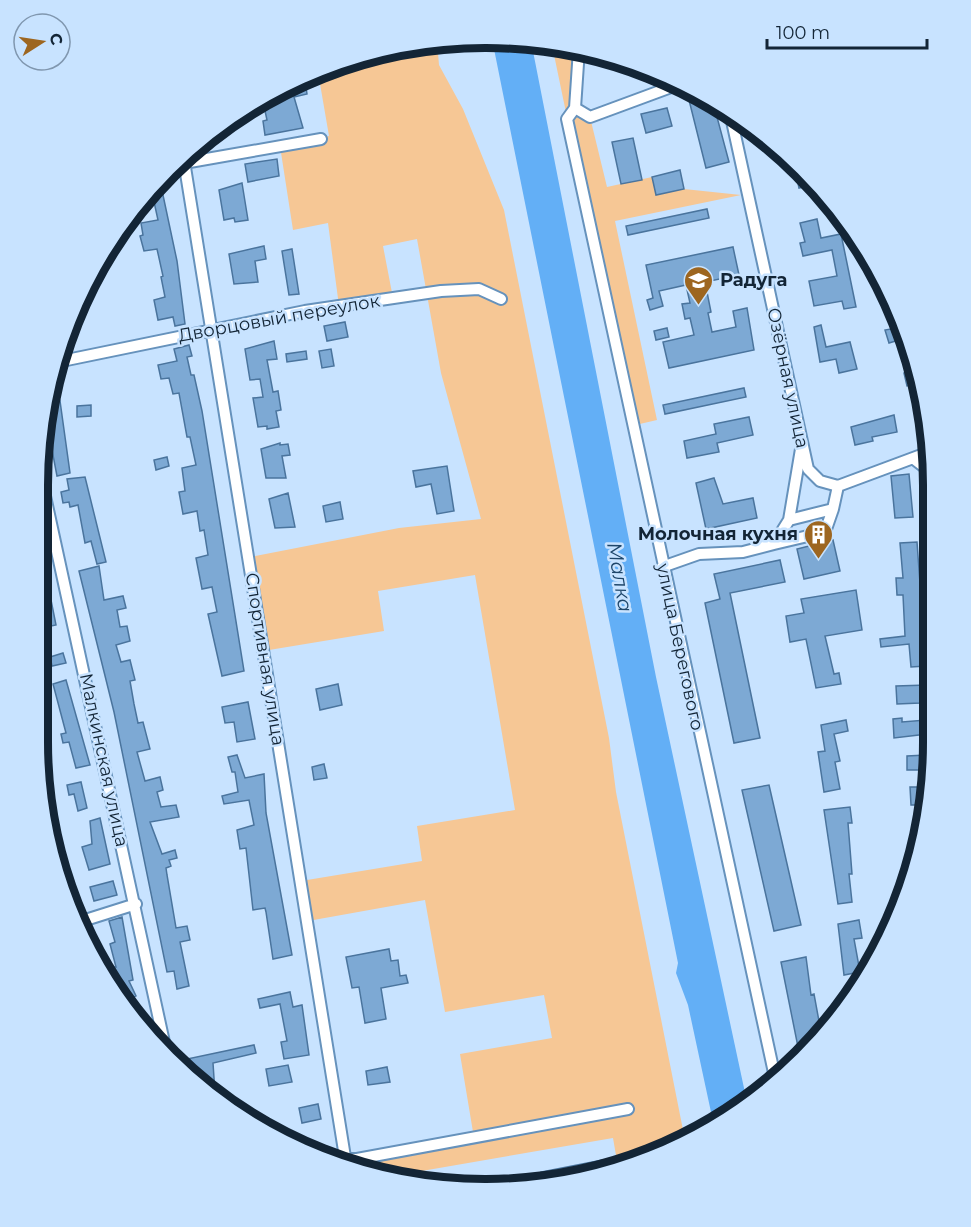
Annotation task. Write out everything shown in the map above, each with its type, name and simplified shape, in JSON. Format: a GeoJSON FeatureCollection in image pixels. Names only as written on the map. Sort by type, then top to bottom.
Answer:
{"type":"FeatureCollection","features":[{"type":"Feature","properties":{"kind":"street","name":"улица Берегового"},"geometry":{"type":"LineString","coordinates":[[578,58],[575,108],[567,119],[662,567],[773,1070]]}},
{"type":"Feature","properties":{"kind":"street"},"geometry":{"type":"LineString","coordinates":[[575,108],[590,117],[668,88]]}},
{"type":"Feature","properties":{"kind":"street","name":"Озёрная улица"},"geometry":{"type":"LineString","coordinates":[[733,125],[808,469],[820,481],[838,486]]}},
{"type":"Feature","properties":{"kind":"street"},"geometry":{"type":"LineString","coordinates":[[193,160],[321,139]]}},
{"type":"Feature","properties":{"kind":"street","name":"Спортивная улица"},"geometry":{"type":"LineString","coordinates":[[185,168],[338,1154]]}},
{"type":"Feature","properties":{"kind":"street","name":"Дворцовый переулок"},"geometry":{"type":"LineString","coordinates":[[67,360],[305,310],[441,291],[479,289],[501,299]]}},
{"type":"Feature","properties":{"kind":"street"},"geometry":{"type":"LineString","coordinates":[[774,544],[789,520],[802,442]]}},
{"type":"Feature","properties":{"kind":"street"},"geometry":{"type":"LineString","coordinates":[[662,567],[699,554],[743,552],[825,532],[838,486],[922,456]]}},
{"type":"Feature","properties":{"kind":"street"},"geometry":{"type":"LineString","coordinates":[[914,459],[922,465]]}},
{"type":"Feature","properties":{"kind":"street","name":"Малкинская улица"},"geometry":{"type":"LineString","coordinates":[[48,509],[136,904],[163,1037]]}},
{"type":"Feature","properties":{"kind":"street"},"geometry":{"type":"LineString","coordinates":[[789,520],[833,509]]}},
{"type":"Feature","properties":{"kind":"street"},"geometry":{"type":"LineString","coordinates":[[86,920],[136,904]]}},
{"type":"Feature","properties":{"kind":"street"},"geometry":{"type":"LineString","coordinates":[[355,1159],[628,1109]]}},
{"type":"Feature","properties":{"kind":"shaded area"},"geometry":{"type":"Polygon","coordinates":[[[438,51],[439,65],[463,109],[504,210],[609,738],[616,792],[683,1132],[653,1146],[617,1159],[613,1138],[412,1173],[347,1157],[474,1138],[460,1054],[552,1038],[544,995],[445,1012],[425,900],[308,921],[301,881],[422,861],[417,826],[515,810],[475,575],[378,591],[384,631],[263,651],[250,557],[399,528],[481,519],[441,373],[417,239],[383,246],[393,298],[339,306],[328,223],[293,230],[280,146],[329,136],[319,80],[400,56],[438,51]]]}},
{"type":"Feature","properties":{"kind":"shaded area"},"geometry":{"type":"Polygon","coordinates":[[[554,54],[578,58],[575,108],[590,117],[607,187],[652,177],[657,195],[684,189],[741,195],[615,221],[657,420],[631,426],[554,54]]]}},
{"type":"Feature","properties":{"kind":"water","name":"Малка"},"geometry":{"type":"Polygon","coordinates":[[[494,48],[533,51],[656,677],[745,1094],[712,1115],[688,1005],[676,973],[678,963],[494,48]]]}},
{"type":"Feature","properties":{"kind":"building"},"geometry":{"type":"Polygon","coordinates":[[[306,87],[307,94],[294,97],[303,128],[265,135],[263,121],[267,120],[264,108],[306,87]]]}},
{"type":"Feature","properties":{"kind":"building"},"geometry":{"type":"Polygon","coordinates":[[[689,98],[716,114],[729,162],[706,168],[689,98]]]}},
{"type":"Feature","properties":{"kind":"building"},"geometry":{"type":"Polygon","coordinates":[[[667,108],[672,126],[646,133],[641,114],[667,108]]]}},
{"type":"Feature","properties":{"kind":"building"},"geometry":{"type":"Polygon","coordinates":[[[633,138],[642,180],[621,184],[612,142],[633,138]]]}},
{"type":"Feature","properties":{"kind":"building"},"geometry":{"type":"Polygon","coordinates":[[[277,159],[279,176],[248,182],[245,164],[277,159]]]}},
{"type":"Feature","properties":{"kind":"building"},"geometry":{"type":"Polygon","coordinates":[[[680,170],[684,189],[656,195],[652,177],[680,170]]]}},
{"type":"Feature","properties":{"kind":"building"},"geometry":{"type":"Polygon","coordinates":[[[797,178],[805,187],[799,188],[797,178]]]}},
{"type":"Feature","properties":{"kind":"building"},"geometry":{"type":"Polygon","coordinates":[[[242,183],[248,220],[235,222],[234,218],[224,220],[219,190],[242,183]]]}},
{"type":"Feature","properties":{"kind":"building"},"geometry":{"type":"Polygon","coordinates":[[[162,191],[177,261],[185,324],[175,326],[173,317],[158,320],[154,300],[165,297],[161,277],[163,276],[157,249],[144,251],[140,236],[143,235],[141,223],[158,220],[154,201],[162,191]]]}},
{"type":"Feature","properties":{"kind":"building"},"geometry":{"type":"Polygon","coordinates":[[[707,209],[709,218],[628,235],[626,226],[707,209]]]}},
{"type":"Feature","properties":{"kind":"building"},"geometry":{"type":"Polygon","coordinates":[[[817,219],[821,238],[841,234],[856,307],[844,309],[842,301],[814,306],[809,281],[837,276],[832,250],[803,256],[800,243],[805,242],[800,223],[817,219]]]}},
{"type":"Feature","properties":{"kind":"building"},"geometry":{"type":"Polygon","coordinates":[[[264,246],[266,259],[255,261],[258,282],[234,284],[229,254],[264,246]]]}},
{"type":"Feature","properties":{"kind":"building"},"geometry":{"type":"Polygon","coordinates":[[[733,247],[739,275],[705,282],[711,312],[708,313],[712,332],[736,327],[733,311],[747,308],[754,350],[669,368],[663,342],[694,335],[690,318],[685,319],[682,304],[690,303],[686,285],[659,291],[663,306],[650,310],[647,300],[653,298],[646,265],[733,247]]]}},
{"type":"Feature","properties":{"kind":"building"},"geometry":{"type":"Polygon","coordinates":[[[292,249],[299,294],[289,295],[282,251],[292,249]]]}},
{"type":"Feature","properties":{"kind":"building"},"geometry":{"type":"Polygon","coordinates":[[[345,322],[348,337],[327,341],[324,326],[345,322]]]}},
{"type":"Feature","properties":{"kind":"building"},"geometry":{"type":"Polygon","coordinates":[[[821,325],[826,347],[850,342],[857,369],[839,373],[836,359],[820,362],[814,327],[821,325]]]}},
{"type":"Feature","properties":{"kind":"building"},"geometry":{"type":"Polygon","coordinates":[[[667,328],[669,337],[656,340],[654,331],[667,328]]]}},
{"type":"Feature","properties":{"kind":"building"},"geometry":{"type":"Polygon","coordinates":[[[894,328],[898,340],[889,343],[885,330],[894,328]]]}},
{"type":"Feature","properties":{"kind":"building"},"geometry":{"type":"Polygon","coordinates":[[[274,341],[277,359],[267,360],[273,392],[278,391],[281,410],[276,411],[279,427],[267,429],[267,426],[258,427],[253,398],[263,397],[260,379],[250,380],[245,349],[274,341]]]}},
{"type":"Feature","properties":{"kind":"building"},"geometry":{"type":"Polygon","coordinates":[[[189,345],[192,356],[187,357],[191,375],[194,375],[202,411],[244,671],[222,676],[208,614],[217,612],[212,587],[202,589],[196,558],[208,555],[204,530],[200,531],[197,511],[183,514],[179,492],[185,491],[182,468],[196,465],[190,437],[187,437],[179,393],[173,394],[169,378],[161,379],[158,365],[177,361],[174,349],[189,345]]]}},
{"type":"Feature","properties":{"kind":"building"},"geometry":{"type":"Polygon","coordinates":[[[331,349],[334,366],[322,368],[319,351],[331,349]]]}},
{"type":"Feature","properties":{"kind":"building"},"geometry":{"type":"Polygon","coordinates":[[[306,351],[307,359],[287,362],[286,354],[306,351]]]}},
{"type":"Feature","properties":{"kind":"building"},"geometry":{"type":"Polygon","coordinates":[[[908,372],[911,385],[907,386],[904,373],[908,372]]]}},
{"type":"Feature","properties":{"kind":"building"},"geometry":{"type":"Polygon","coordinates":[[[744,388],[746,397],[665,414],[663,405],[744,388]]]}},
{"type":"Feature","properties":{"kind":"building"},"geometry":{"type":"Polygon","coordinates":[[[58,393],[70,473],[57,476],[51,442],[58,393]]]}},
{"type":"Feature","properties":{"kind":"building"},"geometry":{"type":"Polygon","coordinates":[[[91,405],[91,416],[77,417],[77,406],[91,405]]]}},
{"type":"Feature","properties":{"kind":"building"},"geometry":{"type":"Polygon","coordinates":[[[894,415],[897,432],[872,437],[873,441],[855,445],[851,427],[894,415]]]}},
{"type":"Feature","properties":{"kind":"building"},"geometry":{"type":"Polygon","coordinates":[[[749,417],[753,435],[717,443],[719,452],[687,458],[684,441],[716,434],[714,424],[749,417]]]}},
{"type":"Feature","properties":{"kind":"building"},"geometry":{"type":"Polygon","coordinates":[[[280,443],[280,445],[288,444],[290,455],[282,456],[286,478],[266,478],[261,449],[280,443]]]}},
{"type":"Feature","properties":{"kind":"building"},"geometry":{"type":"Polygon","coordinates":[[[167,457],[169,466],[156,470],[154,460],[167,457]]]}},
{"type":"Feature","properties":{"kind":"building"},"geometry":{"type":"Polygon","coordinates":[[[447,466],[454,511],[437,514],[431,484],[416,487],[413,471],[447,466]]]}},
{"type":"Feature","properties":{"kind":"building"},"geometry":{"type":"Polygon","coordinates":[[[909,474],[913,517],[895,518],[891,476],[909,474]]]}},
{"type":"Feature","properties":{"kind":"building"},"geometry":{"type":"Polygon","coordinates":[[[85,477],[106,562],[97,564],[91,541],[85,543],[78,505],[70,507],[69,502],[63,503],[61,492],[69,490],[67,479],[85,477]]]}},
{"type":"Feature","properties":{"kind":"building"},"geometry":{"type":"Polygon","coordinates":[[[714,478],[723,504],[753,498],[757,518],[706,529],[696,483],[714,478]]]}},
{"type":"Feature","properties":{"kind":"building"},"geometry":{"type":"Polygon","coordinates":[[[288,493],[295,527],[275,528],[269,499],[288,493]]]}},
{"type":"Feature","properties":{"kind":"building"},"geometry":{"type":"Polygon","coordinates":[[[340,502],[343,519],[326,522],[323,506],[340,502]]]}},
{"type":"Feature","properties":{"kind":"building","name":"Молочная кухня"},"geometry":{"type":"Polygon","coordinates":[[[833,540],[840,571],[804,579],[797,549],[833,540]]]}},
{"type":"Feature","properties":{"kind":"building"},"geometry":{"type":"Polygon","coordinates":[[[917,542],[923,625],[923,666],[911,667],[909,644],[881,647],[880,639],[905,636],[903,595],[897,595],[896,578],[903,578],[900,543],[917,542]]]}},
{"type":"Feature","properties":{"kind":"building"},"geometry":{"type":"Polygon","coordinates":[[[780,560],[785,582],[730,593],[760,738],[734,743],[705,603],[720,599],[714,574],[780,560]]]}},
{"type":"Feature","properties":{"kind":"building"},"geometry":{"type":"Polygon","coordinates":[[[99,566],[104,600],[123,596],[126,608],[117,610],[120,627],[127,626],[130,641],[116,645],[121,662],[130,660],[135,680],[130,681],[138,723],[143,722],[150,749],[137,752],[145,781],[160,777],[163,790],[157,792],[161,807],[176,805],[179,817],[150,822],[162,854],[175,850],[177,858],[169,860],[171,866],[166,868],[167,875],[176,928],[187,926],[190,940],[180,942],[189,986],[177,989],[174,971],[167,972],[114,712],[79,571],[99,566]]]}},
{"type":"Feature","properties":{"kind":"building"},"geometry":{"type":"Polygon","coordinates":[[[48,585],[56,625],[48,627],[48,585]]]}},
{"type":"Feature","properties":{"kind":"building"},"geometry":{"type":"Polygon","coordinates":[[[856,590],[862,630],[825,636],[834,674],[839,673],[841,684],[816,688],[806,639],[790,642],[786,616],[804,613],[801,599],[856,590]]]}},
{"type":"Feature","properties":{"kind":"building"},"geometry":{"type":"Polygon","coordinates":[[[63,653],[66,663],[52,666],[50,657],[63,653]]]}},
{"type":"Feature","properties":{"kind":"building"},"geometry":{"type":"Polygon","coordinates":[[[66,680],[90,765],[76,768],[69,742],[63,743],[61,734],[66,733],[53,684],[66,680]]]}},
{"type":"Feature","properties":{"kind":"building"},"geometry":{"type":"Polygon","coordinates":[[[338,684],[342,705],[320,710],[316,689],[338,684]]]}},
{"type":"Feature","properties":{"kind":"building"},"geometry":{"type":"Polygon","coordinates":[[[923,685],[923,697],[920,697],[920,703],[897,704],[896,686],[923,685]]]}},
{"type":"Feature","properties":{"kind":"building"},"geometry":{"type":"Polygon","coordinates":[[[248,702],[255,739],[237,742],[234,722],[225,723],[222,707],[248,702]]]}},
{"type":"Feature","properties":{"kind":"building"},"geometry":{"type":"Polygon","coordinates":[[[902,718],[902,722],[923,720],[923,734],[894,738],[893,719],[902,718]]]}},
{"type":"Feature","properties":{"kind":"building"},"geometry":{"type":"Polygon","coordinates":[[[846,720],[848,731],[834,734],[840,761],[835,762],[840,789],[824,792],[818,752],[825,751],[821,725],[846,720]]]}},
{"type":"Feature","properties":{"kind":"building"},"geometry":{"type":"Polygon","coordinates":[[[237,755],[245,778],[264,774],[266,813],[292,955],[273,959],[265,908],[253,910],[246,848],[240,849],[237,830],[254,825],[249,800],[224,804],[222,796],[238,792],[235,772],[232,772],[228,757],[237,755]]]}},
{"type":"Feature","properties":{"kind":"building"},"geometry":{"type":"Polygon","coordinates":[[[923,755],[922,770],[907,770],[907,756],[923,755]]]}},
{"type":"Feature","properties":{"kind":"building"},"geometry":{"type":"Polygon","coordinates":[[[324,764],[327,778],[314,780],[312,767],[324,764]]]}},
{"type":"Feature","properties":{"kind":"building"},"geometry":{"type":"Polygon","coordinates":[[[81,782],[87,808],[78,811],[74,794],[69,795],[67,785],[81,782]]]}},
{"type":"Feature","properties":{"kind":"building"},"geometry":{"type":"Polygon","coordinates":[[[769,785],[801,925],[774,931],[742,790],[769,785]]]}},
{"type":"Feature","properties":{"kind":"building"},"geometry":{"type":"Polygon","coordinates":[[[910,787],[920,787],[918,805],[911,805],[910,787]]]}},
{"type":"Feature","properties":{"kind":"building"},"geometry":{"type":"Polygon","coordinates":[[[850,807],[852,823],[848,823],[852,874],[849,874],[852,902],[838,904],[824,810],[850,807]]]}},
{"type":"Feature","properties":{"kind":"building"},"geometry":{"type":"Polygon","coordinates":[[[100,818],[110,864],[89,870],[82,847],[92,844],[90,821],[100,818]]]}},
{"type":"Feature","properties":{"kind":"building"},"geometry":{"type":"Polygon","coordinates":[[[113,881],[117,895],[94,901],[90,887],[113,881]]]}},
{"type":"Feature","properties":{"kind":"building"},"geometry":{"type":"Polygon","coordinates":[[[122,917],[133,980],[129,981],[136,996],[131,998],[112,969],[112,967],[116,967],[110,944],[115,942],[109,921],[122,917]]]}},
{"type":"Feature","properties":{"kind":"building"},"geometry":{"type":"Polygon","coordinates":[[[859,920],[862,938],[854,939],[859,968],[856,973],[844,975],[838,924],[859,920]]]}},
{"type":"Feature","properties":{"kind":"building"},"geometry":{"type":"Polygon","coordinates":[[[389,949],[391,961],[398,960],[400,976],[406,975],[408,983],[381,988],[386,1019],[365,1023],[359,987],[352,988],[346,957],[389,949]]]}},
{"type":"Feature","properties":{"kind":"building"},"geometry":{"type":"Polygon","coordinates":[[[806,957],[811,995],[814,994],[819,1024],[798,1048],[781,962],[806,957]]]}},
{"type":"Feature","properties":{"kind":"building"},"geometry":{"type":"Polygon","coordinates":[[[290,992],[293,1007],[302,1005],[309,1055],[284,1059],[281,1042],[287,1041],[280,1004],[260,1008],[258,999],[290,992]]]}},
{"type":"Feature","properties":{"kind":"building"},"geometry":{"type":"Polygon","coordinates":[[[254,1045],[256,1053],[213,1063],[214,1085],[187,1059],[254,1045]]]}},
{"type":"Feature","properties":{"kind":"building"},"geometry":{"type":"Polygon","coordinates":[[[288,1065],[292,1082],[269,1086],[266,1069],[288,1065]]]}},
{"type":"Feature","properties":{"kind":"building"},"geometry":{"type":"Polygon","coordinates":[[[387,1067],[390,1082],[368,1085],[366,1071],[387,1067]]]}},
{"type":"Feature","properties":{"kind":"building"},"geometry":{"type":"Polygon","coordinates":[[[318,1104],[321,1119],[302,1123],[299,1108],[318,1104]]]}},
{"type":"Feature","properties":{"kind":"building"},"geometry":{"type":"Polygon","coordinates":[[[603,1160],[603,1163],[571,1171],[542,1175],[541,1172],[603,1160]]]}},
{"type":"Feature","properties":{"kind":"place","name":"Радуга"},"geometry":{"type":"Point","coordinates":[699,306]}},
{"type":"Feature","properties":{"kind":"place","name":"Молочная кухня"},"geometry":{"type":"Point","coordinates":[819,560]}}]}
